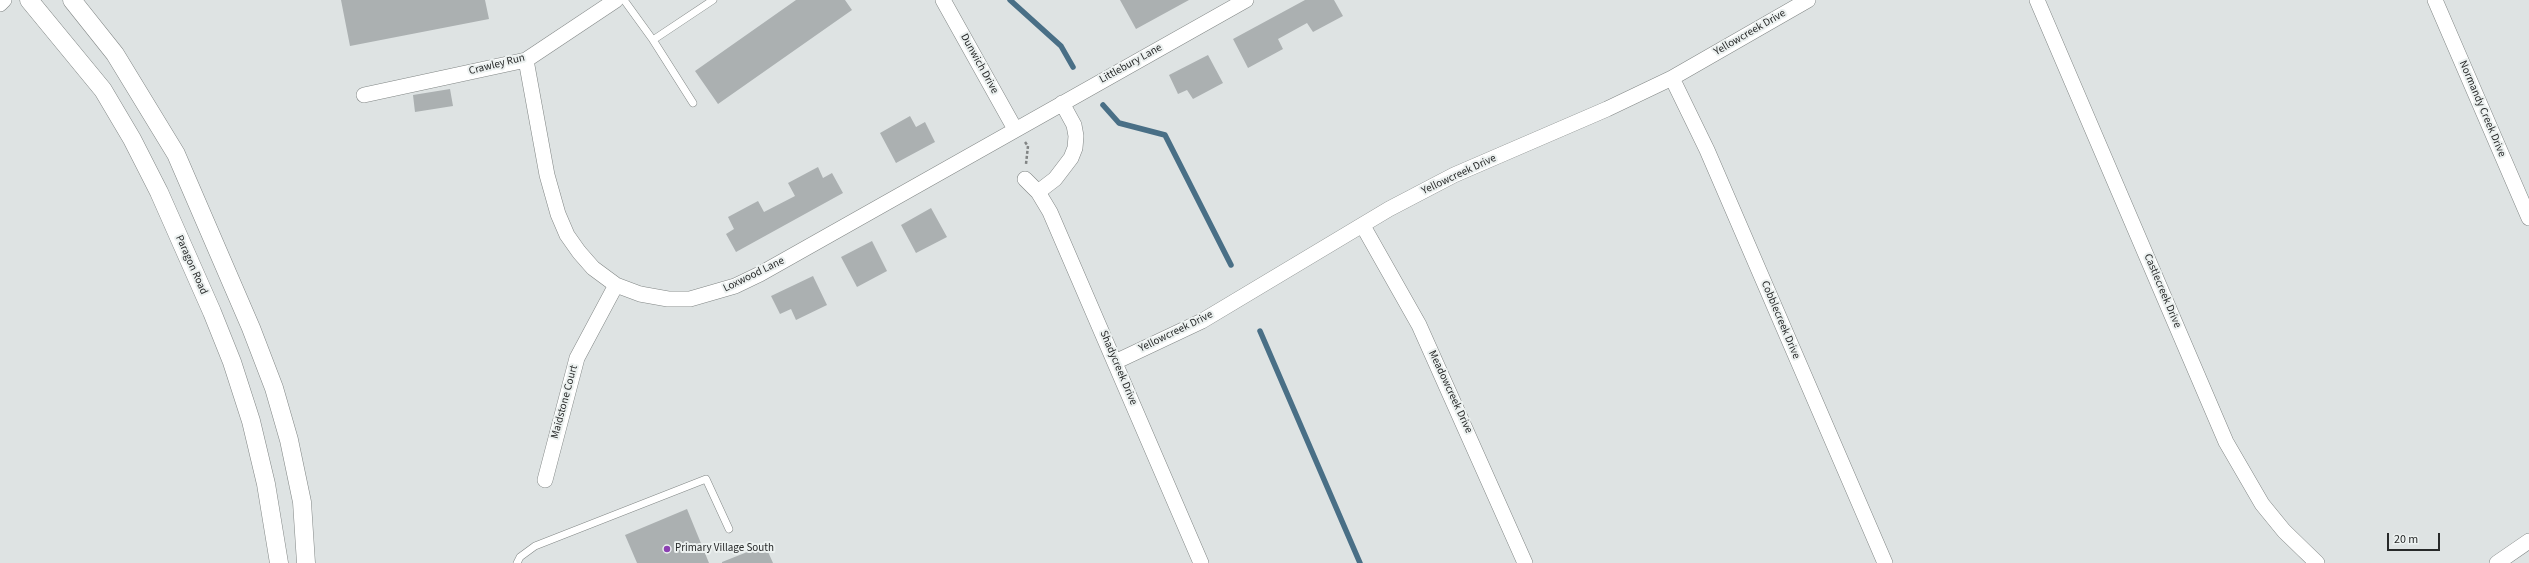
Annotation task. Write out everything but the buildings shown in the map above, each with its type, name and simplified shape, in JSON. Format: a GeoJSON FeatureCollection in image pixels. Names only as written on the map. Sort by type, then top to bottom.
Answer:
{"type":"FeatureCollection","features":[{"type":"Feature","properties":{"kind":"street"},"geometry":{"type":"LineString","coordinates":[[0,4],[4,0]]}},
{"type":"Feature","properties":{"kind":"street","name":"Paragon Road"},"geometry":{"type":"LineString","coordinates":[[30,0],[103,90],[132,139],[159,192],[209,305],[232,362],[251,421],[266,484],[279,563]]}},
{"type":"Feature","properties":{"kind":"street"},"geometry":{"type":"LineString","coordinates":[[72,0],[115,54],[176,154],[251,328],[274,388],[289,440],[302,502],[306,563]]}},
{"type":"Feature","properties":{"kind":"street","name":"Crawley Run"},"geometry":{"type":"LineString","coordinates":[[364,95],[526,60],[616,0]]}},
{"type":"Feature","properties":{"kind":"street","name":"Dunwich Drive"},"geometry":{"type":"LineString","coordinates":[[944,0],[1015,129]]}},
{"type":"Feature","properties":{"kind":"street","name":"Littlebury Lane"},"geometry":{"type":"LineString","coordinates":[[1015,129],[1246,0]]}},
{"type":"Feature","properties":{"kind":"street","name":"Yellowcreek Drive"},"geometry":{"type":"LineString","coordinates":[[1115,362],[1202,321],[1454,174],[1607,110],[1672,78],[1808,0]]}},
{"type":"Feature","properties":{"kind":"street","name":"Castlecreek Drive"},"geometry":{"type":"LineString","coordinates":[[2037,0],[2226,442],[2262,504],[2284,531],[2317,563]]}},
{"type":"Feature","properties":{"kind":"street","name":"Normandy Creek Drive"},"geometry":{"type":"LineString","coordinates":[[2435,0],[2529,218]]}},
{"type":"Feature","properties":{"kind":"street","name":"Loxwood Lane"},"geometry":{"type":"LineString","coordinates":[[526,60],[548,174],[558,214],[567,234],[579,252],[593,268],[616,285],[640,294],[668,299],[690,299],[735,286],[1015,129]]}},
{"type":"Feature","properties":{"kind":"street","name":"Cobblecreek Drive"},"geometry":{"type":"LineString","coordinates":[[1672,78],[1707,150],[1885,563]]}},
{"type":"Feature","properties":{"kind":"street"},"geometry":{"type":"LineString","coordinates":[[1038,192],[1055,178],[1071,158],[1075,148],[1076,136],[1074,125],[1062,103]]}},
{"type":"Feature","properties":{"kind":"street","name":"Shadycreek Drive"},"geometry":{"type":"LineString","coordinates":[[1025,179],[1038,192],[1050,212],[1201,563]]}},
{"type":"Feature","properties":{"kind":"street","name":"Meadowcreek Drive"},"geometry":{"type":"LineString","coordinates":[[1363,226],[1419,325],[1525,563]]}},
{"type":"Feature","properties":{"kind":"street","name":"Maidstone Court"},"geometry":{"type":"LineString","coordinates":[[545,480],[577,358],[616,285]]}},
{"type":"Feature","properties":{"kind":"street"},"geometry":{"type":"LineString","coordinates":[[2497,563],[2529,541]]}},
{"type":"Feature","properties":{"kind":"lane"},"geometry":{"type":"LineString","coordinates":[[624,0],[693,103]]}},
{"type":"Feature","properties":{"kind":"lane"},"geometry":{"type":"LineString","coordinates":[[652,40],[714,0]]}},
{"type":"Feature","properties":{"kind":"lane"},"geometry":{"type":"LineString","coordinates":[[517,563],[520,557],[535,546],[706,479],[729,529]]}},
{"type":"Feature","properties":{"kind":"path"},"geometry":{"type":"LineString","coordinates":[[1015,129],[1028,146],[1025,179]]}},
{"type":"Feature","properties":{"kind":"waterway"},"geometry":{"type":"LineString","coordinates":[[1010,0],[1061,46],[1073,67]]}},
{"type":"Feature","properties":{"kind":"waterway"},"geometry":{"type":"LineString","coordinates":[[1103,105],[1119,123],[1165,135],[1231,265]]}},
{"type":"Feature","properties":{"kind":"waterway"},"geometry":{"type":"LineString","coordinates":[[1260,331],[1360,563]]}},
{"type":"Feature","properties":{"kind":"place","name":"Primary Village South"},"geometry":{"type":"Point","coordinates":[667,549]}}]}
